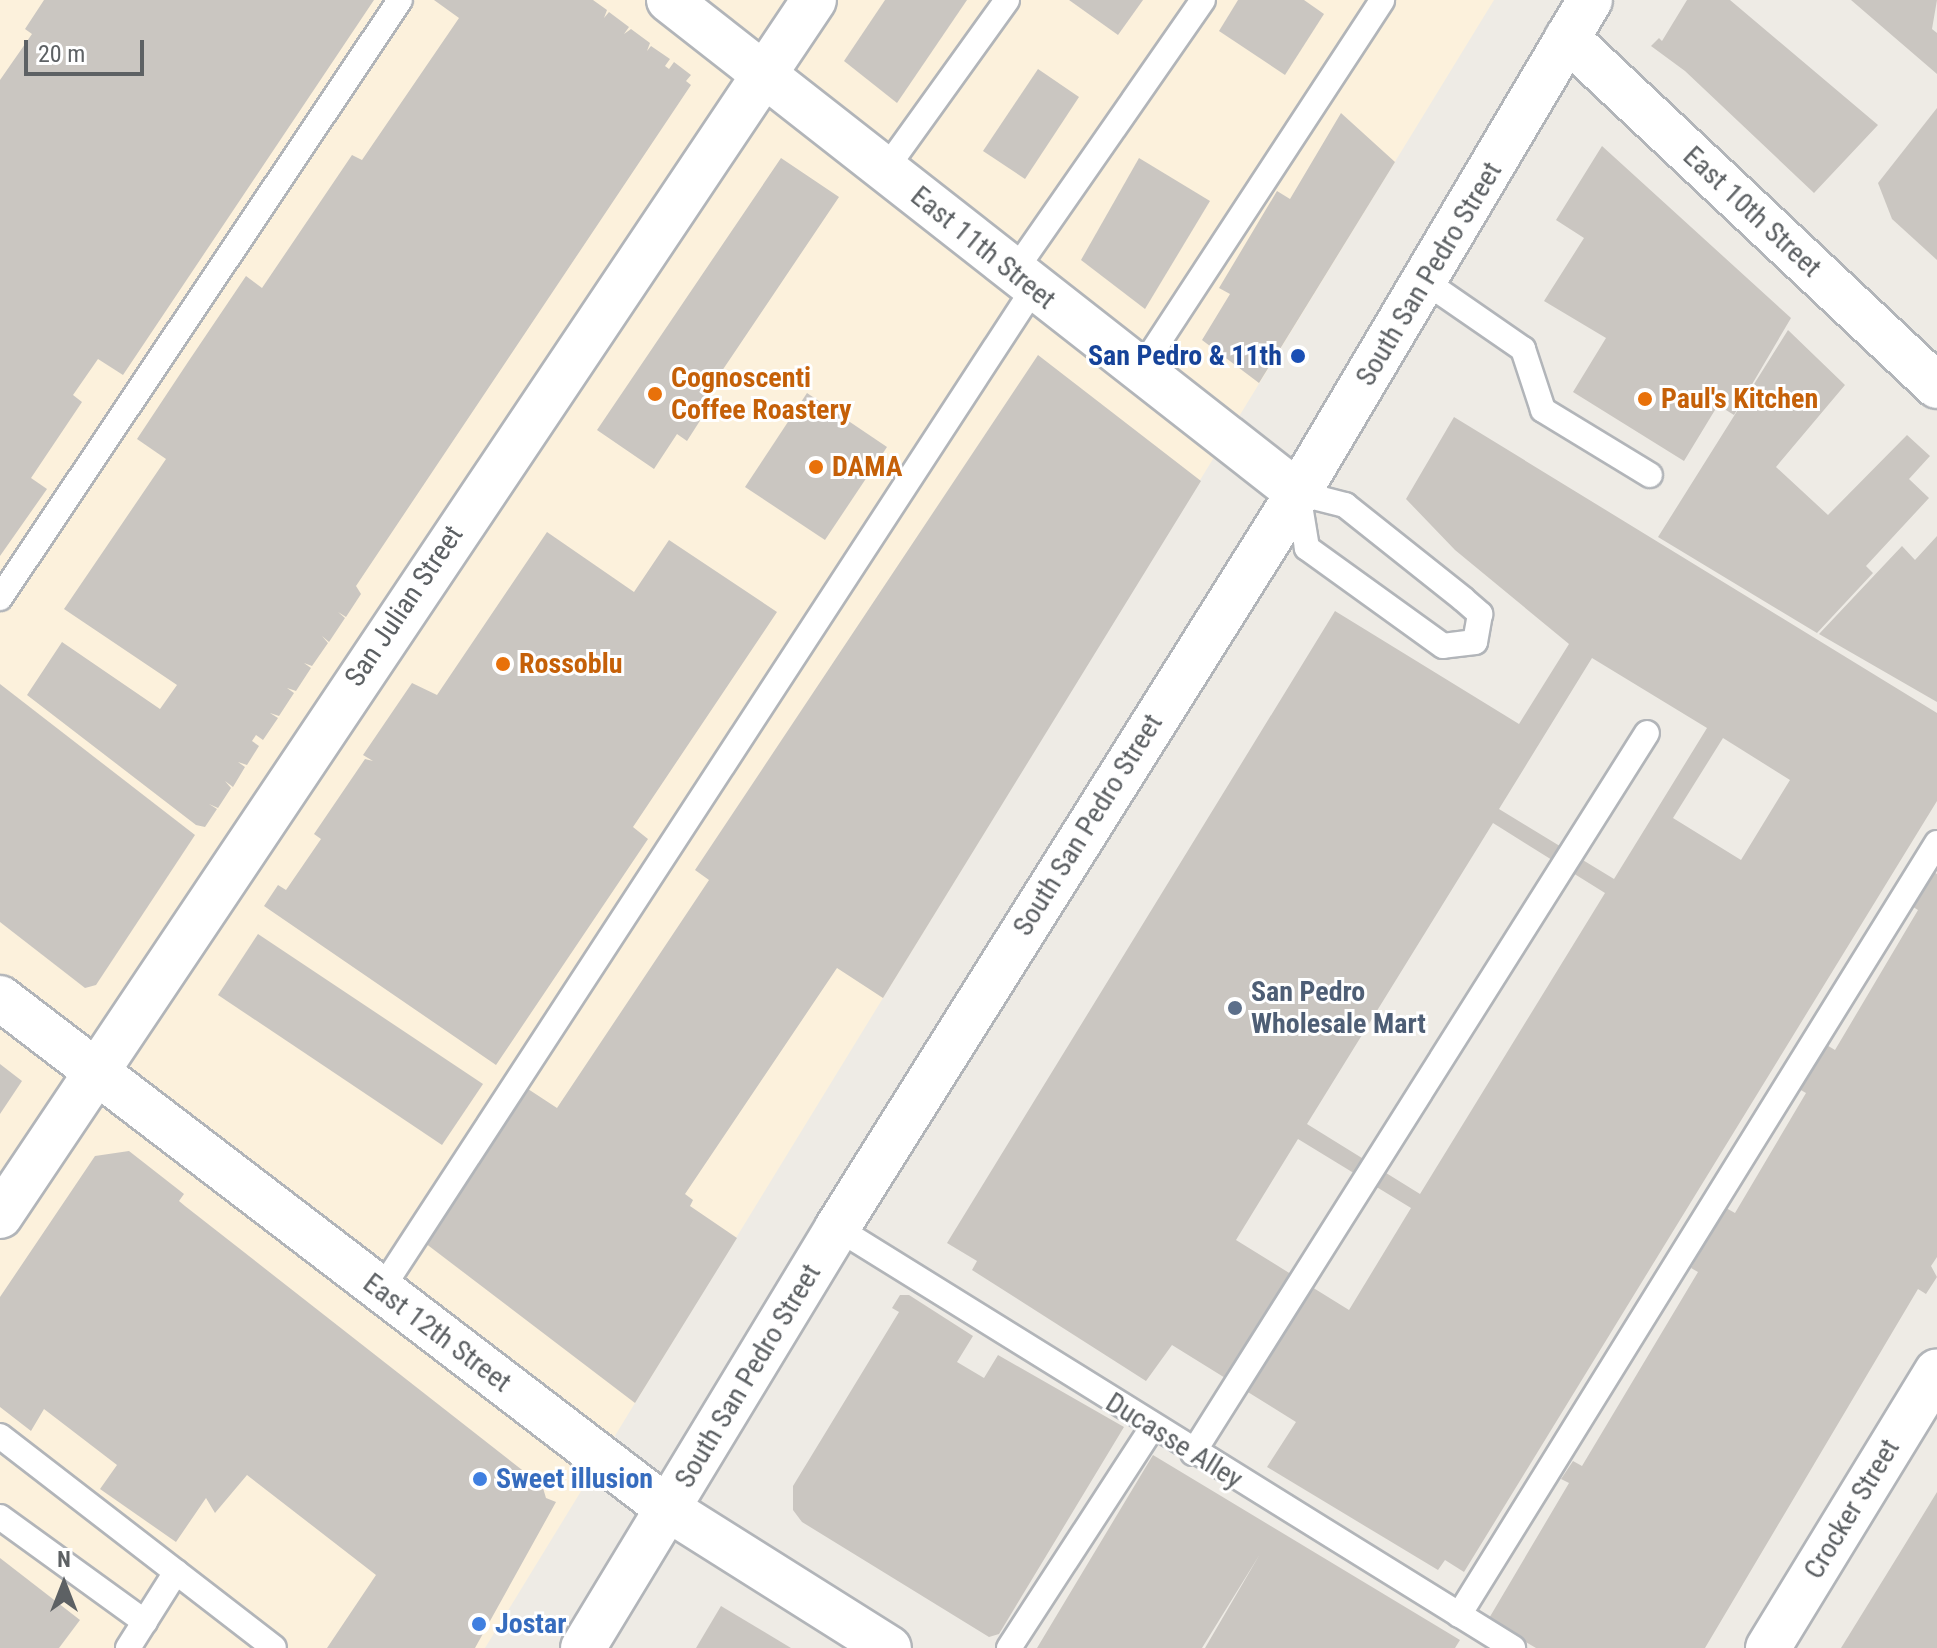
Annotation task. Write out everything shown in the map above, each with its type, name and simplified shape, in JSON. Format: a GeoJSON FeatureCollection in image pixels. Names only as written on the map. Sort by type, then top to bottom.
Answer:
{"type":"FeatureCollection","features":[{"type":"Feature","properties":{"kind":"street","name":"East 11th Street"},"geometry":{"type":"LineString","coordinates":[[669,0],[1139,372],[1298,493]]}},
{"type":"Feature","properties":{"kind":"street","name":"San Julian Street"},"geometry":{"type":"LineString","coordinates":[[0,1216],[94,1070],[814,0]]}},
{"type":"Feature","properties":{"kind":"street","name":"South San Pedro Street"},"geometry":{"type":"LineString","coordinates":[[583,1648],[837,1228],[1298,493],[1426,282],[1590,0]]}},
{"type":"Feature","properties":{"kind":"street","name":"East 10th Street"},"geometry":{"type":"LineString","coordinates":[[1567,38],[1937,386]]}},
{"type":"Feature","properties":{"kind":"street","name":"East 12th Street"},"geometry":{"type":"LineString","coordinates":[[0,998],[668,1509],[889,1648]]}},
{"type":"Feature","properties":{"kind":"street","name":"Crocker Street"},"geometry":{"type":"LineString","coordinates":[[1768,1648],[1937,1371]]}},
{"type":"Feature","properties":{"kind":"lane"},"geometry":{"type":"LineString","coordinates":[[0,598],[400,0]]}},
{"type":"Feature","properties":{"kind":"lane"},"geometry":{"type":"LineString","coordinates":[[885,170],[1007,0]]}},
{"type":"Feature","properties":{"kind":"lane"},"geometry":{"type":"LineString","coordinates":[[381,1290],[1203,0]]}},
{"type":"Feature","properties":{"kind":"lane"},"geometry":{"type":"LineString","coordinates":[[1139,372],[1382,0]]}},
{"type":"Feature","properties":{"kind":"lane"},"geometry":{"type":"LineString","coordinates":[[1426,282],[1523,349],[1543,410],[1650,475]]}},
{"type":"Feature","properties":{"kind":"lane"},"geometry":{"type":"LineString","coordinates":[[1298,493],[1345,505],[1463,599],[1480,614],[1475,642],[1443,646],[1307,548],[1298,493]]}},
{"type":"Feature","properties":{"kind":"lane"},"geometry":{"type":"LineString","coordinates":[[1193,1453],[1647,733]]}},
{"type":"Feature","properties":{"kind":"lane"},"geometry":{"type":"LineString","coordinates":[[1459,1615],[1937,843]]}},
{"type":"Feature","properties":{"kind":"lane","name":"Ducasse Alley"},"geometry":{"type":"LineString","coordinates":[[837,1228],[1152,1428],[1513,1648]]}},
{"type":"Feature","properties":{"kind":"lane"},"geometry":{"type":"LineString","coordinates":[[1009,1648],[1152,1428]]}},
{"type":"Feature","properties":{"kind":"lane"},"geometry":{"type":"LineString","coordinates":[[0,1436],[274,1648]]}},
{"type":"Feature","properties":{"kind":"lane"},"geometry":{"type":"LineString","coordinates":[[0,1517],[140,1638],[176,1572]]}},
{"type":"Feature","properties":{"kind":"shaded area"},"geometry":{"type":"Polygon","coordinates":[[[0,0],[1494,0],[485,1648],[0,1648],[0,0]]]}},
{"type":"Feature","properties":{"kind":"building"},"geometry":{"type":"Polygon","coordinates":[[[44,0],[374,0],[123,375],[98,359],[73,395],[82,402],[31,478],[47,489],[0,556],[0,80],[32,34],[25,29],[44,0]]]}},
{"type":"Feature","properties":{"kind":"building"},"geometry":{"type":"Polygon","coordinates":[[[434,0],[593,0],[607,10],[604,18],[609,12],[629,27],[624,34],[631,29],[650,43],[647,51],[651,46],[670,59],[665,66],[669,69],[674,62],[691,75],[686,81],[691,85],[356,586],[361,594],[346,617],[338,612],[345,618],[329,642],[322,636],[328,643],[312,666],[304,663],[311,668],[296,691],[287,688],[294,693],[279,716],[270,713],[278,718],[263,740],[256,735],[252,741],[259,746],[247,765],[238,762],[245,767],[233,787],[225,781],[231,788],[218,808],[209,804],[217,809],[205,827],[196,825],[27,695],[62,642],[160,709],[177,685],[64,609],[166,459],[137,439],[188,362],[246,276],[262,288],[352,155],[362,160],[459,18],[434,0]]]}},
{"type":"Feature","properties":{"kind":"building"},"geometry":{"type":"Polygon","coordinates":[[[885,0],[967,0],[897,103],[844,61],[885,0]]]}},
{"type":"Feature","properties":{"kind":"building"},"geometry":{"type":"Polygon","coordinates":[[[1069,0],[1143,0],[1118,35],[1069,0]]]}},
{"type":"Feature","properties":{"kind":"building"},"geometry":{"type":"Polygon","coordinates":[[[1238,0],[1304,0],[1324,14],[1285,75],[1219,31],[1238,0]]]}},
{"type":"Feature","properties":{"kind":"building"},"geometry":{"type":"Polygon","coordinates":[[[1687,0],[1730,0],[1878,125],[1814,193],[1685,71],[1651,46],[1659,38],[1662,41],[1687,0]]]}},
{"type":"Feature","properties":{"kind":"building"},"geometry":{"type":"Polygon","coordinates":[[[1851,0],[1937,0],[1932,29],[1937,33],[1937,74],[1851,0]]]}},
{"type":"Feature","properties":{"kind":"building"},"geometry":{"type":"Polygon","coordinates":[[[1038,69],[1079,97],[1025,179],[983,151],[1038,69]]]}},
{"type":"Feature","properties":{"kind":"building"},"geometry":{"type":"Polygon","coordinates":[[[1937,108],[1937,260],[1892,219],[1878,183],[1937,108]]]}},
{"type":"Feature","properties":{"kind":"building"},"geometry":{"type":"Polygon","coordinates":[[[1341,113],[1395,162],[1259,383],[1202,340],[1230,294],[1219,288],[1277,191],[1290,199],[1341,113]]]}},
{"type":"Feature","properties":{"kind":"building"},"geometry":{"type":"Polygon","coordinates":[[[1602,146],[1791,318],[1734,415],[1718,405],[1684,461],[1573,392],[1606,338],[1544,301],[1584,238],[1556,220],[1602,146]]]}},
{"type":"Feature","properties":{"kind":"building"},"geometry":{"type":"Polygon","coordinates":[[[781,158],[839,197],[695,411],[703,416],[687,441],[677,434],[654,469],[597,430],[781,158]]]}},
{"type":"Feature","properties":{"kind":"building"},"geometry":{"type":"Polygon","coordinates":[[[1139,158],[1210,201],[1145,309],[1081,260],[1139,158]]]}},
{"type":"Feature","properties":{"kind":"building"},"geometry":{"type":"Polygon","coordinates":[[[1788,330],[1845,385],[1776,467],[1828,515],[1907,435],[1930,456],[1909,479],[1929,498],[1866,566],[1873,573],[1817,633],[1658,537],[1788,330]]]}},
{"type":"Feature","properties":{"kind":"building"},"geometry":{"type":"Polygon","coordinates":[[[1038,355],[1201,481],[883,998],[837,968],[685,1194],[693,1200],[690,1206],[737,1238],[635,1403],[425,1243],[528,1089],[557,1108],[709,880],[695,870],[1038,355]]]}},
{"type":"Feature","properties":{"kind":"building","name":"DAMA"},"geometry":{"type":"Polygon","coordinates":[[[807,393],[887,447],[825,540],[745,487],[807,393]]]}},
{"type":"Feature","properties":{"kind":"building","name":"San Pedro Wholesale Mart"},"geometry":{"type":"Polygon","coordinates":[[[1454,417],[1937,713],[1937,801],[1464,1572],[1445,1560],[1438,1570],[1267,1467],[1296,1422],[1172,1345],[1146,1381],[972,1270],[977,1261],[947,1243],[1335,611],[1519,724],[1569,644],[1455,550],[1406,499],[1454,417]],[[1592,658],[1499,809],[1614,879],[1707,728],[1592,658]],[[1723,738],[1673,818],[1741,860],[1790,780],[1723,738]],[[1493,823],[1307,1124],[1420,1194],[1605,893],[1493,823]],[[1298,1139],[1236,1240],[1349,1310],[1411,1208],[1298,1139]]]}},
{"type":"Feature","properties":{"kind":"building"},"geometry":{"type":"Polygon","coordinates":[[[547,532],[634,592],[669,540],[777,612],[633,827],[648,839],[496,1065],[264,906],[278,885],[286,890],[321,839],[314,834],[365,759],[373,761],[363,755],[412,683],[437,695],[547,532]]]}},
{"type":"Feature","properties":{"kind":"building"},"geometry":{"type":"Polygon","coordinates":[[[1937,536],[1937,702],[1819,634],[1902,546],[1915,560],[1937,536]]]}},
{"type":"Feature","properties":{"kind":"building"},"geometry":{"type":"Polygon","coordinates":[[[0,684],[195,835],[96,985],[85,988],[0,922],[0,684]]]}},
{"type":"Feature","properties":{"kind":"building"},"geometry":{"type":"Polygon","coordinates":[[[1930,870],[1937,874],[1937,1257],[1931,1266],[1937,1277],[1926,1294],[1918,1289],[1705,1648],[1536,1648],[1488,1620],[1569,1483],[1561,1479],[1573,1461],[1582,1466],[1698,1272],[1691,1268],[1726,1208],[1735,1213],[1806,1093],[1799,1089],[1825,1044],[1835,1050],[1918,910],[1910,905],[1930,870]]]}},
{"type":"Feature","properties":{"kind":"building"},"geometry":{"type":"Polygon","coordinates":[[[258,934],[483,1084],[442,1145],[218,995],[258,934]]]}},
{"type":"Feature","properties":{"kind":"building"},"geometry":{"type":"Polygon","coordinates":[[[0,1064],[22,1081],[0,1114],[0,1064]]]}},
{"type":"Feature","properties":{"kind":"building"},"geometry":{"type":"Polygon","coordinates":[[[129,1151],[184,1194],[179,1201],[185,1206],[526,1473],[543,1488],[546,1498],[556,1502],[475,1648],[327,1648],[376,1575],[247,1475],[215,1513],[206,1498],[176,1542],[100,1489],[117,1465],[44,1409],[31,1431],[0,1407],[0,1297],[95,1156],[129,1151]]]}},
{"type":"Feature","properties":{"kind":"building"},"geometry":{"type":"Polygon","coordinates":[[[900,1295],[909,1295],[973,1336],[957,1362],[984,1378],[998,1355],[1124,1427],[999,1634],[989,1637],[802,1522],[793,1510],[793,1486],[899,1312],[892,1308],[900,1295]]]}},
{"type":"Feature","properties":{"kind":"building"},"geometry":{"type":"Polygon","coordinates":[[[1153,1455],[1460,1640],[1455,1648],[1205,1648],[1260,1554],[1202,1648],[1037,1648],[1153,1455]]]}},
{"type":"Feature","properties":{"kind":"building"},"geometry":{"type":"Polygon","coordinates":[[[1937,1492],[1937,1648],[1841,1648],[1904,1546],[1937,1492]]]}},
{"type":"Feature","properties":{"kind":"building"},"geometry":{"type":"Polygon","coordinates":[[[0,1558],[80,1620],[59,1648],[0,1648],[0,1558]]]}},
{"type":"Feature","properties":{"kind":"building"},"geometry":{"type":"Polygon","coordinates":[[[721,1606],[791,1648],[696,1648],[721,1606]]]}},
{"type":"Feature","properties":{"kind":"place","name":"San Pedro & 11th"},"geometry":{"type":"Point","coordinates":[1298,356]}},
{"type":"Feature","properties":{"kind":"place","name":"Cognoscenti Coffee Roastery"},"geometry":{"type":"Point","coordinates":[655,394]}},
{"type":"Feature","properties":{"kind":"place","name":"Paul's Kitchen"},"geometry":{"type":"Point","coordinates":[1645,399]}},
{"type":"Feature","properties":{"kind":"place","name":"DAMA"},"geometry":{"type":"Point","coordinates":[816,467]}},
{"type":"Feature","properties":{"kind":"place","name":"Rossoblu"},"geometry":{"type":"Point","coordinates":[503,664]}},
{"type":"Feature","properties":{"kind":"place","name":"San Pedro Wholesale Mart"},"geometry":{"type":"Point","coordinates":[1235,1008]}},
{"type":"Feature","properties":{"kind":"place","name":"Sweet illusion"},"geometry":{"type":"Point","coordinates":[480,1479]}},
{"type":"Feature","properties":{"kind":"place","name":"Jostar"},"geometry":{"type":"Point","coordinates":[479,1624]}}]}
